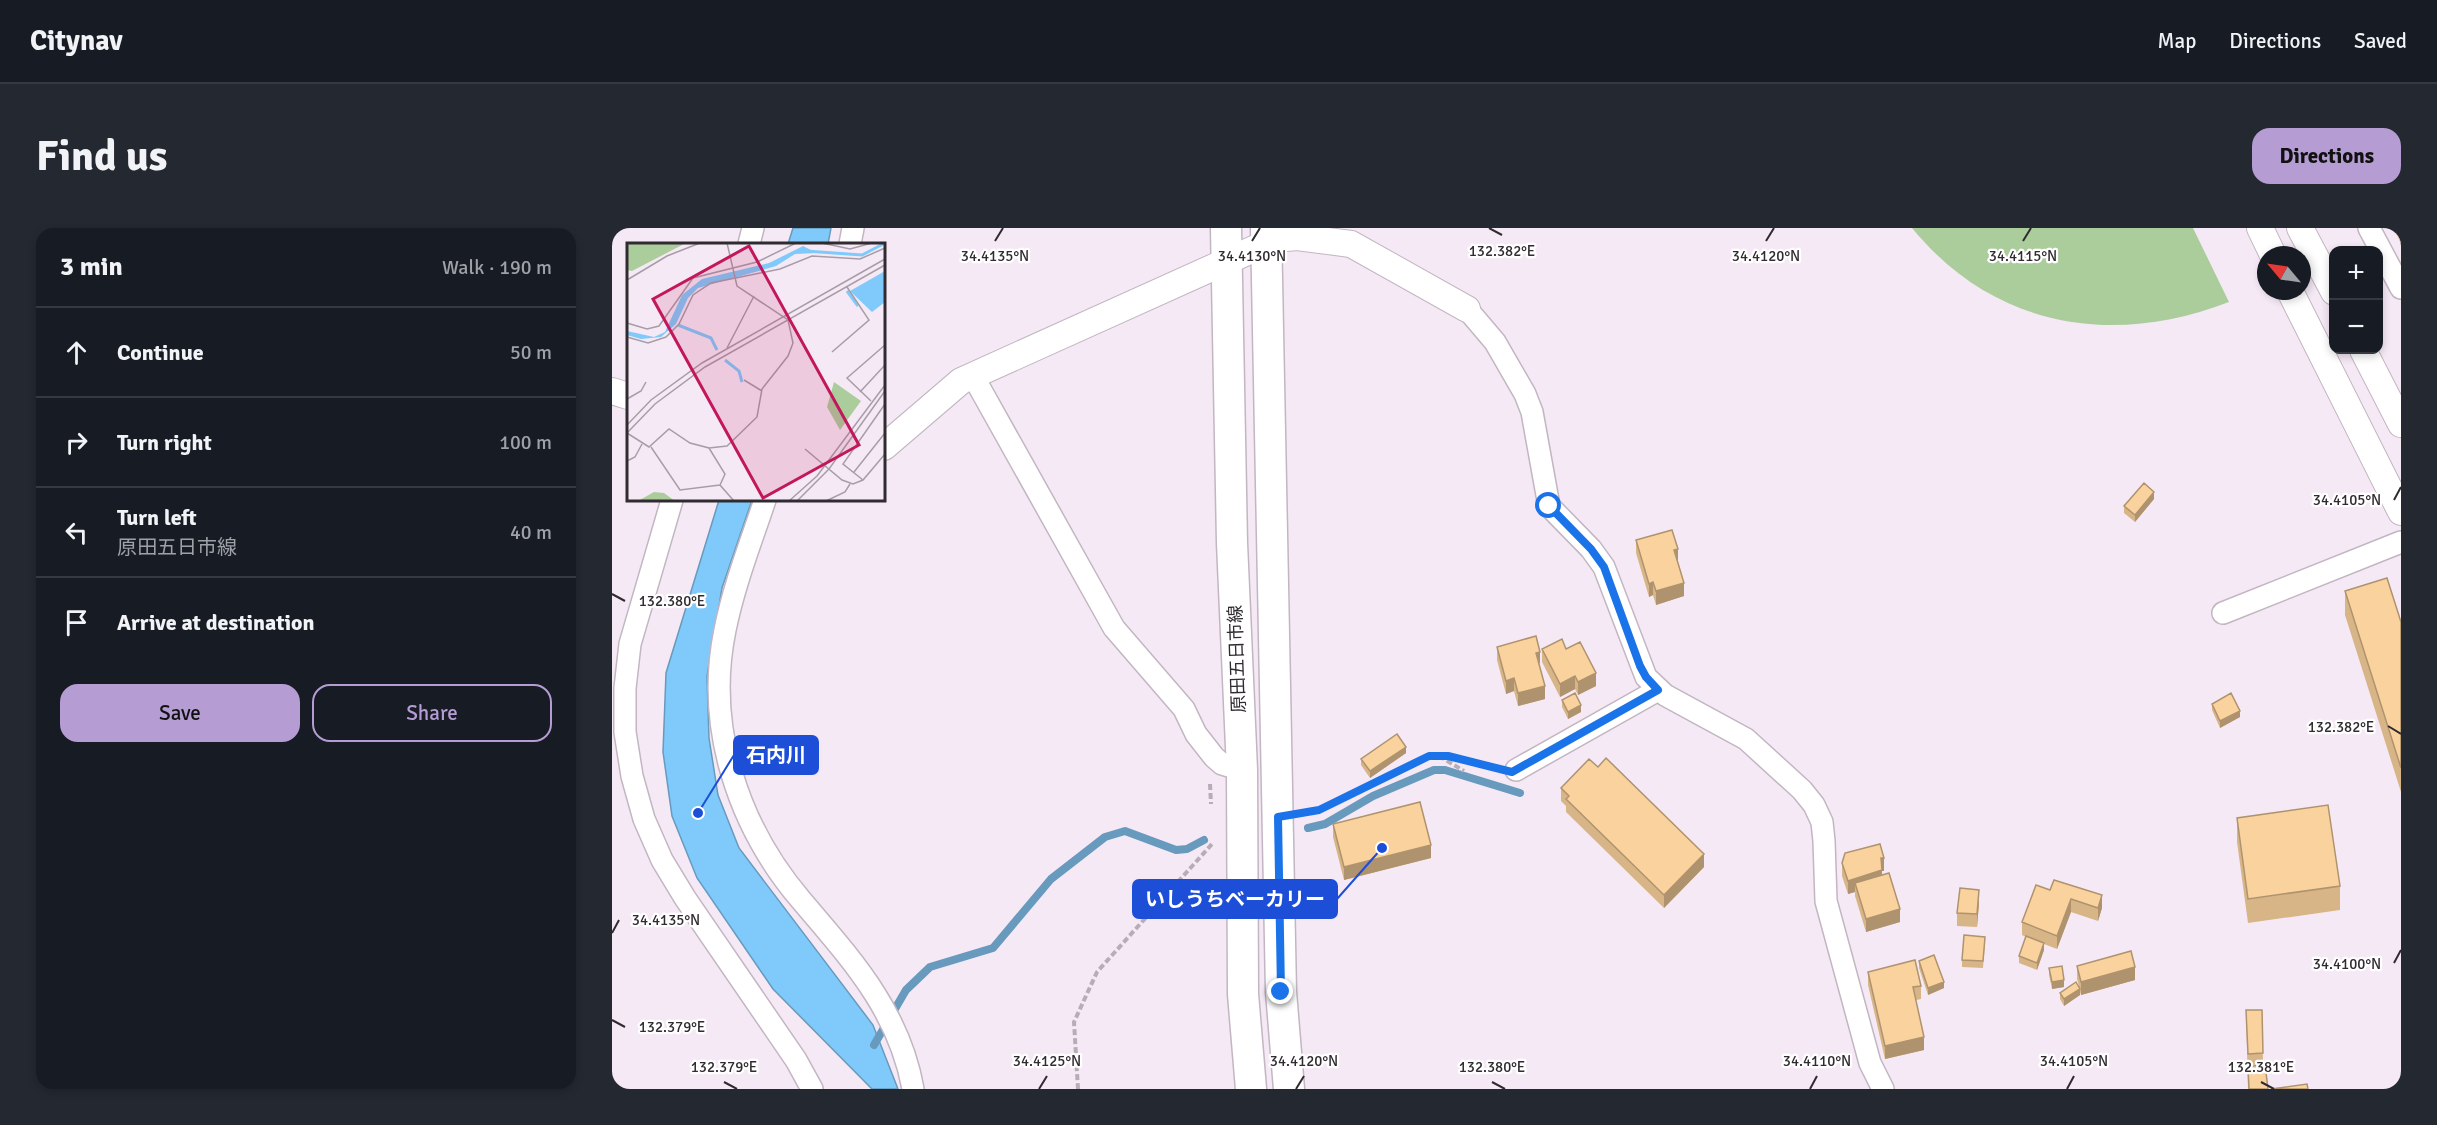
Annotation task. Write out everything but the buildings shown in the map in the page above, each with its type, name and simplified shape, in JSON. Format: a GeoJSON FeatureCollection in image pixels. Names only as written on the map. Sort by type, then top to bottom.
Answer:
{"type":"FeatureCollection","features":[{"type":"Feature","properties":{"kind":"main road","name":"原田五日市線"},"geometry":{"type":"LineString","coordinates":[[1226,228],[1232,543],[1242,770],[1243,994],[1251,1089]]}},
{"type":"Feature","properties":{"kind":"main road","name":"原田五日市線"},"geometry":{"type":"LineString","coordinates":[[1266,235],[1281,992],[1289,1089]]}},
{"type":"Feature","properties":{"kind":"street"},"geometry":{"type":"LineString","coordinates":[[749,243],[753,228]]}},
{"type":"Feature","properties":{"kind":"street"},"geometry":{"type":"LineString","coordinates":[[850,243],[853,228]]}},
{"type":"Feature","properties":{"kind":"street"},"geometry":{"type":"LineString","coordinates":[[2260,228],[2269,246]]}},
{"type":"Feature","properties":{"kind":"street"},"geometry":{"type":"LineString","coordinates":[[2300,228],[2329,283]]}},
{"type":"Feature","properties":{"kind":"street"},"geometry":{"type":"LineString","coordinates":[[2369,228],[2401,288]]}},
{"type":"Feature","properties":{"kind":"street"},"geometry":{"type":"LineString","coordinates":[[885,446],[954,387],[973,376],[1227,260],[1266,235],[1343,241],[1359,247],[1467,309],[1495,342],[1525,394],[1534,421],[1549,506],[1591,549],[1604,567],[1646,677],[1658,690],[1746,739],[1802,790],[1814,805],[1822,822],[1826,901],[1870,1063],[1883,1089]]}},
{"type":"Feature","properties":{"kind":"street"},"geometry":{"type":"LineString","coordinates":[[2295,300],[2401,512]]}},
{"type":"Feature","properties":{"kind":"street"},"geometry":{"type":"LineString","coordinates":[[2365,354],[2401,424]]}},
{"type":"Feature","properties":{"kind":"street"},"geometry":{"type":"LineString","coordinates":[[973,376],[1114,628],[1184,709],[1196,734],[1214,757],[1222,764],[1242,770]]}},
{"type":"Feature","properties":{"kind":"street"},"geometry":{"type":"LineString","coordinates":[[612,391],[627,396]]}},
{"type":"Feature","properties":{"kind":"street"},"geometry":{"type":"LineString","coordinates":[[672,501],[640,600],[630,644],[625,699],[626,732],[632,776],[644,819],[662,860],[685,898],[796,1060],[812,1089]]}},
{"type":"Feature","properties":{"kind":"street"},"geometry":{"type":"LineString","coordinates":[[765,501],[725,631],[720,673],[720,714],[726,756],[738,796],[754,834],[776,870],[859,967],[882,1004],[900,1043],[913,1089]]}},
{"type":"Feature","properties":{"kind":"street"},"geometry":{"type":"LineString","coordinates":[[2223,613],[2401,542]]}},
{"type":"Feature","properties":{"kind":"street"},"geometry":{"type":"LineString","coordinates":[[1515,771],[1658,690]]}},
{"type":"Feature","properties":{"kind":"path"},"geometry":{"type":"LineString","coordinates":[[1278,817],[1319,810],[1420,759],[1435,755],[1448,756],[1505,772],[1515,771]]}},
{"type":"Feature","properties":{"kind":"path"},"geometry":{"type":"LineString","coordinates":[[1435,755],[1464,771]]}},
{"type":"Feature","properties":{"kind":"path"},"geometry":{"type":"LineString","coordinates":[[1210,779],[1211,810]]}},
{"type":"Feature","properties":{"kind":"path"},"geometry":{"type":"LineString","coordinates":[[1078,1089],[1074,1022],[1084,997],[1106,960],[1136,930],[1200,855],[1212,847],[1212,833]]}},
{"type":"Feature","properties":{"kind":"green space"},"geometry":{"type":"Polygon","coordinates":[[[1912,228],[2193,228],[2229,302],[2185,316],[2142,323],[2099,325],[2058,319],[2018,307],[1980,288],[1944,262],[1912,228]]]}},
{"type":"Feature","properties":{"kind":"water"},"geometry":{"type":"Polygon","coordinates":[[[793,228],[831,228],[828,243],[788,243],[793,228]]]}},
{"type":"Feature","properties":{"kind":"water"},"geometry":{"type":"Polygon","coordinates":[[[719,501],[752,501],[722,588],[707,676],[709,738],[718,795],[739,848],[873,1025],[898,1089],[872,1089],[773,989],[697,878],[672,816],[663,752],[666,673],[719,501]]]}},
{"type":"Feature","properties":{"kind":"waterway"},"geometry":{"type":"LineString","coordinates":[[1308,828],[1325,824],[1373,796],[1434,770],[1445,770],[1520,793]]}},
{"type":"Feature","properties":{"kind":"waterway"},"geometry":{"type":"LineString","coordinates":[[874,1045],[906,990],[930,967],[993,948],[1051,879],[1105,837],[1125,831],[1176,850],[1187,849],[1204,840]]}},
{"type":"Feature","properties":{"kind":"place","name":"石内川"},"geometry":{"type":"Point","coordinates":[698,813]}},
{"type":"Feature","properties":{"kind":"place","name":"いしうちベーカリー"},"geometry":{"type":"Point","coordinates":[1382,848]}},
{"type":"Feature","properties":{"kind":"route"},"geometry":{"type":"LineString","coordinates":[[1281,992],[1278,817],[1319,810],[1429,756],[1448,756],[1512,772],[1658,690],[1640,666],[1604,567],[1591,549],[1549,506]]}}]}
